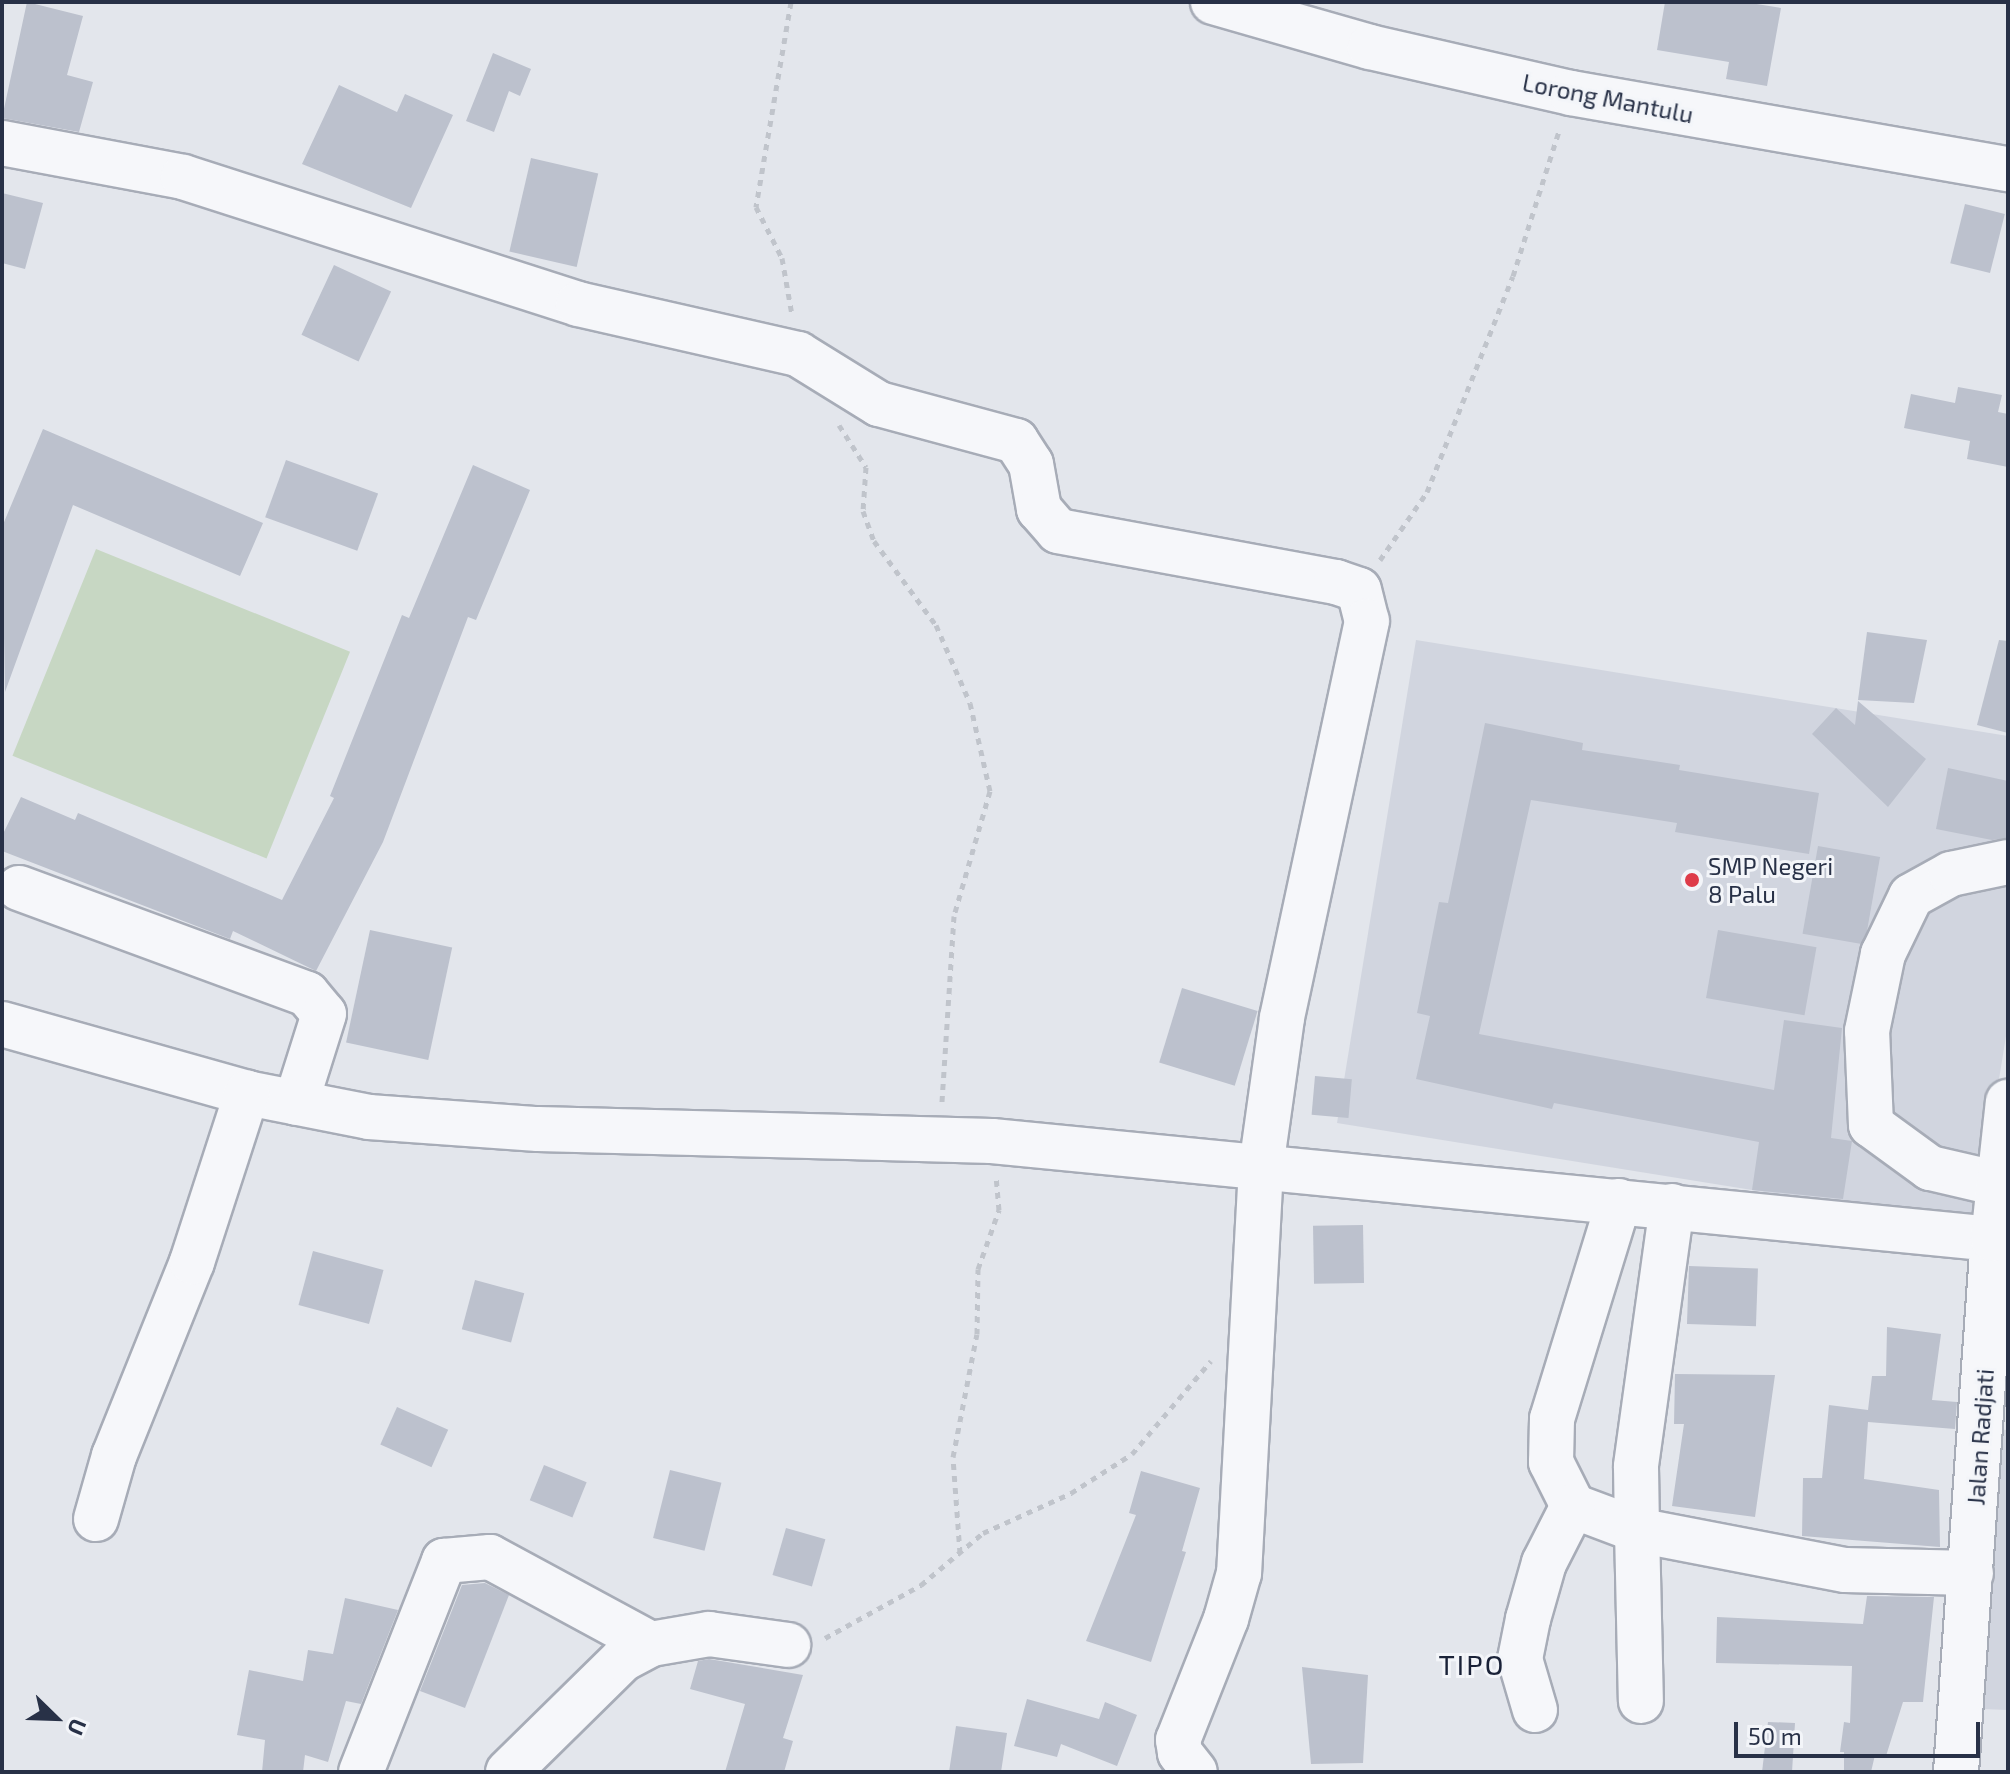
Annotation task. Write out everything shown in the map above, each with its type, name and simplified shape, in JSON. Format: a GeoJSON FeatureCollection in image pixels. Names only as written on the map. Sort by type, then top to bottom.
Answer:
{"type":"FeatureCollection","features":[{"type":"Feature","properties":{"kind":"street","name":"Lorong Mantulu"},"geometry":{"type":"LineString","coordinates":[[1213,2],[1370,47],[1571,93],[2008,169]]}},
{"type":"Feature","properties":{"kind":"street"},"geometry":{"type":"LineString","coordinates":[[2,143],[183,177],[578,304],[798,354],[879,404],[1016,441],[1031,464],[1039,509],[1058,531],[1336,582],[1359,590],[1367,621],[1282,1018],[1261,1168],[1239,1573],[1226,1619],[1179,1733],[1180,1753],[1195,1772]]}},
{"type":"Feature","properties":{"kind":"street"},"geometry":{"type":"LineString","coordinates":[[1999,1184],[1930,1168],[1871,1125],[1867,1031],[1883,954],[1911,896],[1951,874],[2008,862]]}},
{"type":"Feature","properties":{"kind":"street"},"geometry":{"type":"LineString","coordinates":[[19,888],[307,994],[324,1014],[296,1103]]}},
{"type":"Feature","properties":{"kind":"street"},"geometry":{"type":"LineString","coordinates":[[2,1024],[247,1093],[369,1117],[538,1129],[941,1137],[1993,1239]]}},
{"type":"Feature","properties":{"kind":"street"},"geometry":{"type":"LineString","coordinates":[[96,1519],[114,1456],[192,1262],[247,1093]]}},
{"type":"Feature","properties":{"kind":"street","name":"Jalan Radjati"},"geometry":{"type":"LineString","coordinates":[[1956,1772],[1993,1239],[2008,1102]]}},
{"type":"Feature","properties":{"kind":"street"},"geometry":{"type":"LineString","coordinates":[[1619,1201],[1552,1419],[1551,1462],[1573,1506],[1637,1530],[1845,1570],[1971,1573]]}},
{"type":"Feature","properties":{"kind":"street"},"geometry":{"type":"LineString","coordinates":[[1641,1701],[1636,1467],[1672,1206]]}},
{"type":"Feature","properties":{"kind":"street"},"geometry":{"type":"LineString","coordinates":[[1535,1710],[1520,1659],[1544,1563],[1573,1506]]}},
{"type":"Feature","properties":{"kind":"street"},"geometry":{"type":"LineString","coordinates":[[361,1772],[444,1561],[490,1557],[651,1644]]}},
{"type":"Feature","properties":{"kind":"street"},"geometry":{"type":"LineString","coordinates":[[508,1772],[614,1667],[651,1644],[709,1634],[788,1645]]}},
{"type":"Feature","properties":{"kind":"path"},"geometry":{"type":"LineString","coordinates":[[791,2],[756,207],[782,258],[798,354]]}},
{"type":"Feature","properties":{"kind":"path"},"geometry":{"type":"LineString","coordinates":[[1359,590],[1427,492],[1513,276],[1571,93]]}},
{"type":"Feature","properties":{"kind":"path"},"geometry":{"type":"LineString","coordinates":[[834,417],[866,467],[863,511],[874,541],[936,625],[970,703],[990,791],[954,916],[945,1003],[941,1137]]}},
{"type":"Feature","properties":{"kind":"path"},"geometry":{"type":"LineString","coordinates":[[960,1554],[953,1457],[977,1334],[978,1269],[999,1210],[992,1141]]}},
{"type":"Feature","properties":{"kind":"path"},"geometry":{"type":"LineString","coordinates":[[788,1645],[805,1646],[828,1636],[921,1585],[983,1533],[1071,1493],[1132,1454],[1219,1352]]}},
{"type":"Feature","properties":{"kind":"shaded area","name":"SMP Negeri 8 Palu"},"geometry":{"type":"Polygon","coordinates":[[[1416,640],[2008,736],[2008,1024],[1975,1226],[1337,1123],[1416,640]]]}},
{"type":"Feature","properties":{"kind":"shaded area"},"geometry":{"type":"Polygon","coordinates":[[[1986,1429],[2008,1430],[2008,1710],[1982,1709],[1986,1429]]]}},
{"type":"Feature","properties":{"kind":"green space"},"geometry":{"type":"Polygon","coordinates":[[[96,549],[350,652],[267,858],[12,756],[96,549]]]}},
{"type":"Feature","properties":{"kind":"building"},"geometry":{"type":"Polygon","coordinates":[[[27,2],[83,16],[67,75],[93,82],[79,132],[2,118],[27,2]]]}},
{"type":"Feature","properties":{"kind":"building"},"geometry":{"type":"Polygon","coordinates":[[[1665,2],[1744,2],[1781,8],[1767,86],[1726,79],[1729,62],[1657,50],[1665,2]]]}},
{"type":"Feature","properties":{"kind":"building"},"geometry":{"type":"Polygon","coordinates":[[[493,53],[531,69],[520,96],[509,91],[494,132],[466,121],[493,53]]]}},
{"type":"Feature","properties":{"kind":"building"},"geometry":{"type":"Polygon","coordinates":[[[339,85],[397,112],[405,94],[453,115],[411,208],[302,164],[339,85]]]}},
{"type":"Feature","properties":{"kind":"building"},"geometry":{"type":"Polygon","coordinates":[[[531,158],[598,174],[577,267],[509,252],[531,158]]]}},
{"type":"Feature","properties":{"kind":"building"},"geometry":{"type":"Polygon","coordinates":[[[2,193],[43,203],[25,269],[2,263],[2,193]]]}},
{"type":"Feature","properties":{"kind":"building"},"geometry":{"type":"Polygon","coordinates":[[[1965,204],[2005,214],[1990,273],[1950,263],[1965,204]]]}},
{"type":"Feature","properties":{"kind":"building"},"geometry":{"type":"Polygon","coordinates":[[[334,265],[391,292],[359,361],[301,335],[334,265]]]}},
{"type":"Feature","properties":{"kind":"building"},"geometry":{"type":"Polygon","coordinates":[[[1958,387],[2002,395],[1998,412],[2008,414],[2008,467],[1967,459],[1970,441],[1904,428],[1911,394],[1955,403],[1958,387]]]}},
{"type":"Feature","properties":{"kind":"building"},"geometry":{"type":"Polygon","coordinates":[[[43,429],[263,523],[240,576],[73,505],[5,692],[2,527],[43,429]]]}},
{"type":"Feature","properties":{"kind":"building"},"geometry":{"type":"Polygon","coordinates":[[[286,460],[378,494],[357,551],[265,517],[286,460]]]}},
{"type":"Feature","properties":{"kind":"building"},"geometry":{"type":"Polygon","coordinates":[[[473,465],[530,490],[476,620],[468,617],[383,842],[316,971],[233,931],[230,939],[2,851],[2,836],[21,797],[75,820],[78,813],[282,900],[334,798],[330,796],[402,615],[409,618],[473,465]]]}},
{"type":"Feature","properties":{"kind":"building"},"geometry":{"type":"Polygon","coordinates":[[[1867,632],[1927,640],[1914,703],[1858,700],[1867,632]]]}},
{"type":"Feature","properties":{"kind":"building"},"geometry":{"type":"Polygon","coordinates":[[[1999,640],[2008,641],[2008,733],[1977,725],[1999,640]]]}},
{"type":"Feature","properties":{"kind":"building"},"geometry":{"type":"Polygon","coordinates":[[[1858,701],[1926,759],[1888,807],[1812,734],[1836,708],[1855,725],[1858,701]]]}},
{"type":"Feature","properties":{"kind":"building"},"geometry":{"type":"Polygon","coordinates":[[[1485,723],[1583,743],[1582,750],[1680,765],[1679,770],[1819,793],[1809,854],[1675,832],[1677,823],[1531,800],[1479,1034],[1774,1090],[1784,1020],[1842,1028],[1831,1138],[1852,1141],[1843,1199],[1752,1190],[1759,1142],[1554,1103],[1552,1109],[1416,1079],[1430,1016],[1417,1013],[1439,902],[1448,903],[1485,723]]]}},
{"type":"Feature","properties":{"kind":"building"},"geometry":{"type":"Polygon","coordinates":[[[1948,768],[2008,781],[2008,838],[1992,840],[1936,829],[1948,768]]]}},
{"type":"Feature","properties":{"kind":"building"},"geometry":{"type":"Polygon","coordinates":[[[1818,846],[1880,857],[1865,945],[1803,934],[1818,846]]]}},
{"type":"Feature","properties":{"kind":"building"},"geometry":{"type":"Polygon","coordinates":[[[370,930],[452,947],[428,1060],[346,1042],[370,930]]]}},
{"type":"Feature","properties":{"kind":"building"},"geometry":{"type":"Polygon","coordinates":[[[1718,930],[1816,947],[1804,1015],[1706,998],[1718,930]]]}},
{"type":"Feature","properties":{"kind":"building"},"geometry":{"type":"Polygon","coordinates":[[[1182,988],[1258,1011],[1235,1086],[1159,1063],[1182,988]]]}},
{"type":"Feature","properties":{"kind":"building"},"geometry":{"type":"Polygon","coordinates":[[[1315,1076],[1352,1079],[1348,1118],[1312,1115],[1315,1076]]]}},
{"type":"Feature","properties":{"kind":"building"},"geometry":{"type":"Polygon","coordinates":[[[1363,1225],[1364,1283],[1314,1284],[1313,1226],[1363,1225]]]}},
{"type":"Feature","properties":{"kind":"building"},"geometry":{"type":"Polygon","coordinates":[[[313,1251],[384,1270],[369,1324],[299,1305],[313,1251]]]}},
{"type":"Feature","properties":{"kind":"building"},"geometry":{"type":"Polygon","coordinates":[[[1689,1266],[1758,1268],[1756,1326],[1687,1324],[1689,1266]]]}},
{"type":"Feature","properties":{"kind":"building"},"geometry":{"type":"Polygon","coordinates":[[[475,1280],[524,1293],[511,1342],[462,1329],[475,1280]]]}},
{"type":"Feature","properties":{"kind":"building"},"geometry":{"type":"Polygon","coordinates":[[[1887,1327],[1941,1334],[1932,1400],[1957,1402],[1955,1429],[1868,1422],[1864,1479],[1939,1490],[1940,1547],[1802,1536],[1803,1478],[1822,1478],[1829,1405],[1868,1410],[1872,1376],[1886,1376],[1887,1327]]]}},
{"type":"Feature","properties":{"kind":"building"},"geometry":{"type":"Polygon","coordinates":[[[1675,1374],[1775,1375],[1755,1517],[1672,1506],[1684,1424],[1674,1424],[1675,1374]]]}},
{"type":"Feature","properties":{"kind":"building"},"geometry":{"type":"Polygon","coordinates":[[[397,1407],[448,1430],[431,1467],[380,1444],[397,1407]]]}},
{"type":"Feature","properties":{"kind":"building"},"geometry":{"type":"Polygon","coordinates":[[[544,1465],[587,1482],[572,1517],[530,1500],[544,1465]]]}},
{"type":"Feature","properties":{"kind":"building"},"geometry":{"type":"Polygon","coordinates":[[[670,1470],[721,1483],[704,1551],[653,1538],[670,1470]]]}},
{"type":"Feature","properties":{"kind":"building"},"geometry":{"type":"Polygon","coordinates":[[[1141,1471],[1200,1488],[1182,1551],[1186,1552],[1151,1662],[1086,1641],[1136,1515],[1129,1513],[1141,1471]]]}},
{"type":"Feature","properties":{"kind":"building"},"geometry":{"type":"Polygon","coordinates":[[[786,1528],[825,1539],[812,1586],[772,1575],[786,1528]]]}},
{"type":"Feature","properties":{"kind":"building"},"geometry":{"type":"Polygon","coordinates":[[[485,1583],[509,1595],[465,1708],[420,1691],[462,1585],[485,1583]]]}},
{"type":"Feature","properties":{"kind":"building"},"geometry":{"type":"Polygon","coordinates":[[[1867,1596],[1934,1597],[1923,1702],[1903,1702],[1886,1756],[1875,1755],[1871,1772],[1844,1772],[1844,1752],[1840,1752],[1844,1722],[1850,1723],[1852,1666],[1716,1663],[1717,1617],[1863,1624],[1867,1596]]]}},
{"type":"Feature","properties":{"kind":"building"},"geometry":{"type":"Polygon","coordinates":[[[345,1598],[398,1610],[361,1704],[346,1701],[328,1762],[305,1755],[303,1772],[262,1772],[265,1740],[237,1735],[249,1670],[303,1681],[308,1650],[333,1654],[345,1598]]]}},
{"type":"Feature","properties":{"kind":"building"},"geometry":{"type":"Polygon","coordinates":[[[709,1659],[803,1675],[783,1738],[793,1741],[784,1772],[725,1772],[745,1704],[690,1689],[698,1661],[709,1659]]]}},
{"type":"Feature","properties":{"kind":"building"},"geometry":{"type":"Polygon","coordinates":[[[1302,1667],[1368,1675],[1363,1763],[1311,1764],[1302,1667]]]}},
{"type":"Feature","properties":{"kind":"building"},"geometry":{"type":"Polygon","coordinates":[[[1027,1699],[1099,1719],[1105,1702],[1137,1715],[1117,1766],[1061,1744],[1057,1757],[1014,1746],[1027,1699]]]}},
{"type":"Feature","properties":{"kind":"building"},"geometry":{"type":"Polygon","coordinates":[[[1768,1722],[1795,1723],[1792,1772],[1762,1772],[1768,1722]]]}},
{"type":"Feature","properties":{"kind":"building"},"geometry":{"type":"Polygon","coordinates":[[[956,1726],[1007,1733],[1001,1772],[949,1772],[956,1726]]]}},
{"type":"Feature","properties":{"kind":"place","name":"SMP Negeri 8 Palu"},"geometry":{"type":"Point","coordinates":[1692,880]}},
{"type":"Feature","properties":{"kind":"district","name":"TIPO"},"geometry":{"type":"Point","coordinates":[1472,1664]}}]}
